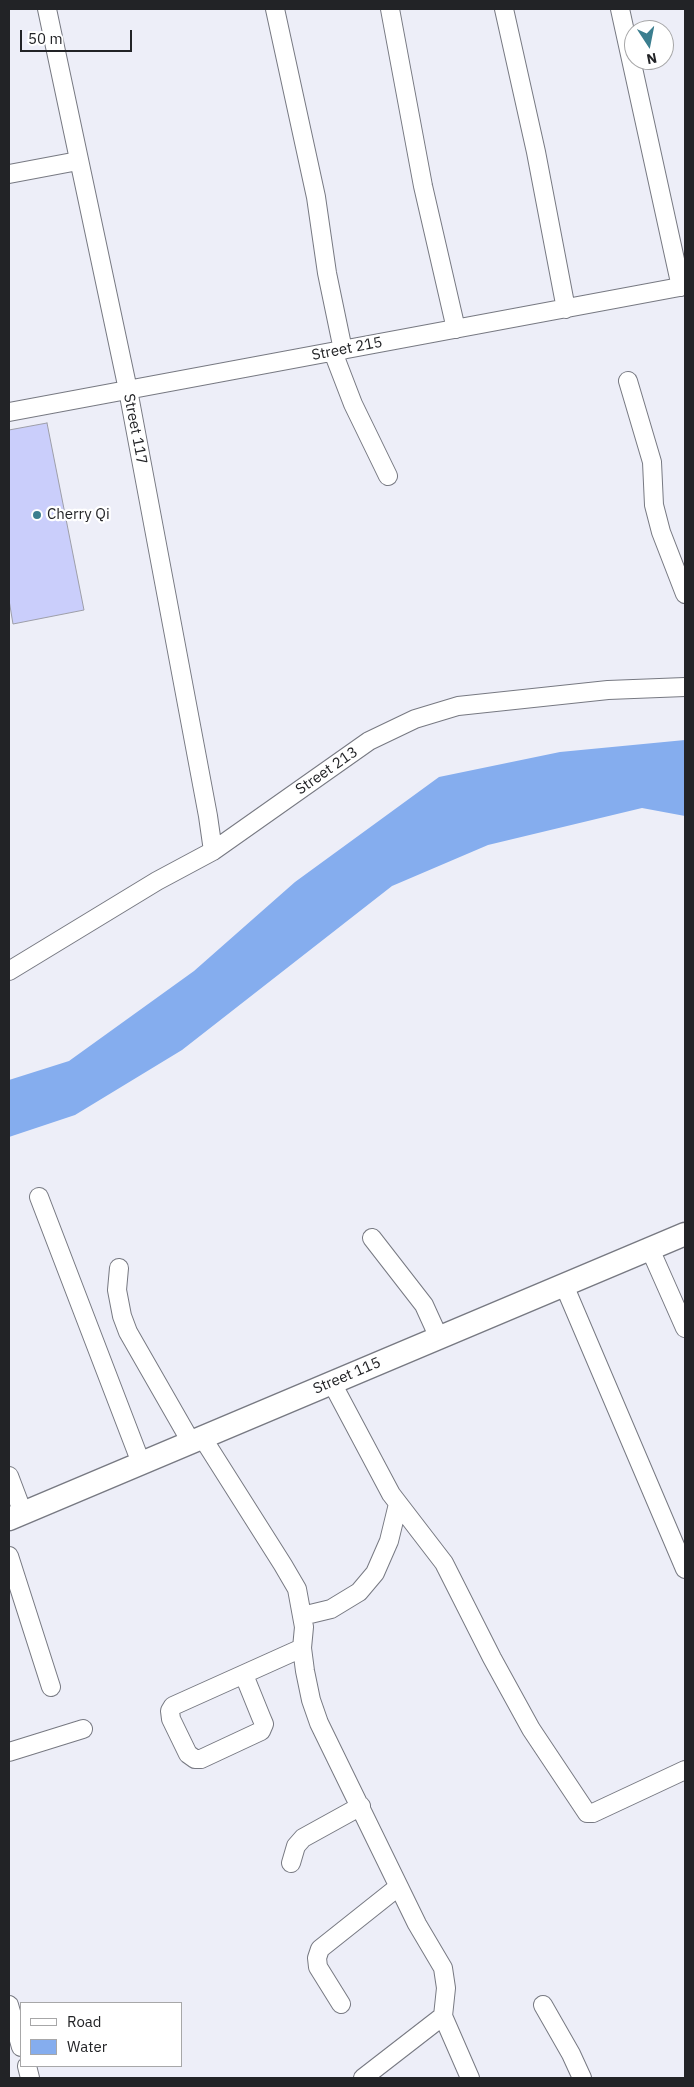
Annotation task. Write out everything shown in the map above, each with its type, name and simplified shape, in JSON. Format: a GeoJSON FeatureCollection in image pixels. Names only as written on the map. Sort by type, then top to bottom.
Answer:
{"type":"FeatureCollection","features":[{"type":"Feature","properties":{"kind":"main road","name":"Street 115"},"geometry":{"type":"LineString","coordinates":[[16,1516],[685,1234]]}},
{"type":"Feature","properties":{"kind":"street","name":"Street 117"},"geometry":{"type":"LineString","coordinates":[[47,9],[128,390],[213,851]]}},
{"type":"Feature","properties":{"kind":"street"},"geometry":{"type":"LineString","coordinates":[[275,9],[316,198],[338,351],[353,404],[388,476]]}},
{"type":"Feature","properties":{"kind":"street"},"geometry":{"type":"LineString","coordinates":[[390,9],[423,186],[456,329]]}},
{"type":"Feature","properties":{"kind":"street"},"geometry":{"type":"LineString","coordinates":[[504,9],[536,152],[566,309]]}},
{"type":"Feature","properties":{"kind":"street"},"geometry":{"type":"LineString","coordinates":[[620,9],[683,287]]}},
{"type":"Feature","properties":{"kind":"street"},"geometry":{"type":"LineString","coordinates":[[9,174],[78,161]]}},
{"type":"Feature","properties":{"kind":"street","name":"Street 215"},"geometry":{"type":"LineString","coordinates":[[9,412],[683,287]]}},
{"type":"Feature","properties":{"kind":"street"},"geometry":{"type":"LineString","coordinates":[[628,381],[652,462],[654,505],[685,594]]}},
{"type":"Feature","properties":{"kind":"street","name":"Street 213"},"geometry":{"type":"LineString","coordinates":[[9,971],[157,881],[213,851],[369,741],[415,720],[458,706],[608,690],[685,687]]}},
{"type":"Feature","properties":{"kind":"street"},"geometry":{"type":"LineString","coordinates":[[39,1197],[140,1463]]}},
{"type":"Feature","properties":{"kind":"street"},"geometry":{"type":"LineString","coordinates":[[372,1238],[424,1305],[439,1338]]}},
{"type":"Feature","properties":{"kind":"street"},"geometry":{"type":"LineString","coordinates":[[650,1249],[685,1328]]}},
{"type":"Feature","properties":{"kind":"street"},"geometry":{"type":"LineString","coordinates":[[119,1268],[117,1290],[122,1316],[128,1332],[196,1440],[283,1565],[297,1589],[304,1627],[302,1648],[311,1700],[319,1723],[361,1806],[416,1924],[443,1968],[446,1988],[443,2016],[470,2078]]}},
{"type":"Feature","properties":{"kind":"street"},"geometry":{"type":"LineString","coordinates":[[564,1285],[685,1568]]}},
{"type":"Feature","properties":{"kind":"street"},"geometry":{"type":"LineString","coordinates":[[332,1382],[398,1504],[444,1563],[492,1658],[527,1721],[587,1814],[593,1813],[685,1770]]}},
{"type":"Feature","properties":{"kind":"street"},"geometry":{"type":"LineString","coordinates":[[9,1476],[16,1516]]}},
{"type":"Feature","properties":{"kind":"street"},"geometry":{"type":"LineString","coordinates":[[302,1616],[331,1609],[359,1592],[375,1574],[389,1542],[398,1504]]}},
{"type":"Feature","properties":{"kind":"street"},"geometry":{"type":"LineString","coordinates":[[9,1556],[51,1687]]}},
{"type":"Feature","properties":{"kind":"street"},"geometry":{"type":"LineString","coordinates":[[244,1675],[262,1717],[264,1724],[261,1731],[201,1759],[195,1759],[188,1754],[171,1719],[170,1711],[173,1706],[302,1648]]}},
{"type":"Feature","properties":{"kind":"street"},"geometry":{"type":"LineString","coordinates":[[9,1752],[83,1729]]}},
{"type":"Feature","properties":{"kind":"street"},"geometry":{"type":"LineString","coordinates":[[291,1863],[296,1846],[303,1838],[361,1806]]}},
{"type":"Feature","properties":{"kind":"street"},"geometry":{"type":"LineString","coordinates":[[341,2004],[318,1968],[317,1958],[320,1949],[398,1887]]}},
{"type":"Feature","properties":{"kind":"street"},"geometry":{"type":"LineString","coordinates":[[9,2005],[12,2025],[20,2045]]}},
{"type":"Feature","properties":{"kind":"street"},"geometry":{"type":"LineString","coordinates":[[543,2005],[571,2054],[582,2078]]}},
{"type":"Feature","properties":{"kind":"street"},"geometry":{"type":"LineString","coordinates":[[364,2078],[380,2073],[443,2016]]}},
{"type":"Feature","properties":{"kind":"water"},"geometry":{"type":"Polygon","coordinates":[[[685,740],[685,816],[642,808],[488,845],[392,886],[182,1050],[75,1115],[9,1137],[9,1080],[69,1061],[194,971],[295,882],[439,777],[560,752],[685,740]]]}},
{"type":"Feature","properties":{"kind":"building","name":"Cherry Qi"},"geometry":{"type":"Polygon","coordinates":[[[47,423],[84,610],[13,624],[9,600],[9,430],[47,423]]]}},
{"type":"Feature","properties":{"kind":"place","name":"Cherry Qi"},"geometry":{"type":"Point","coordinates":[37,515]}}]}
